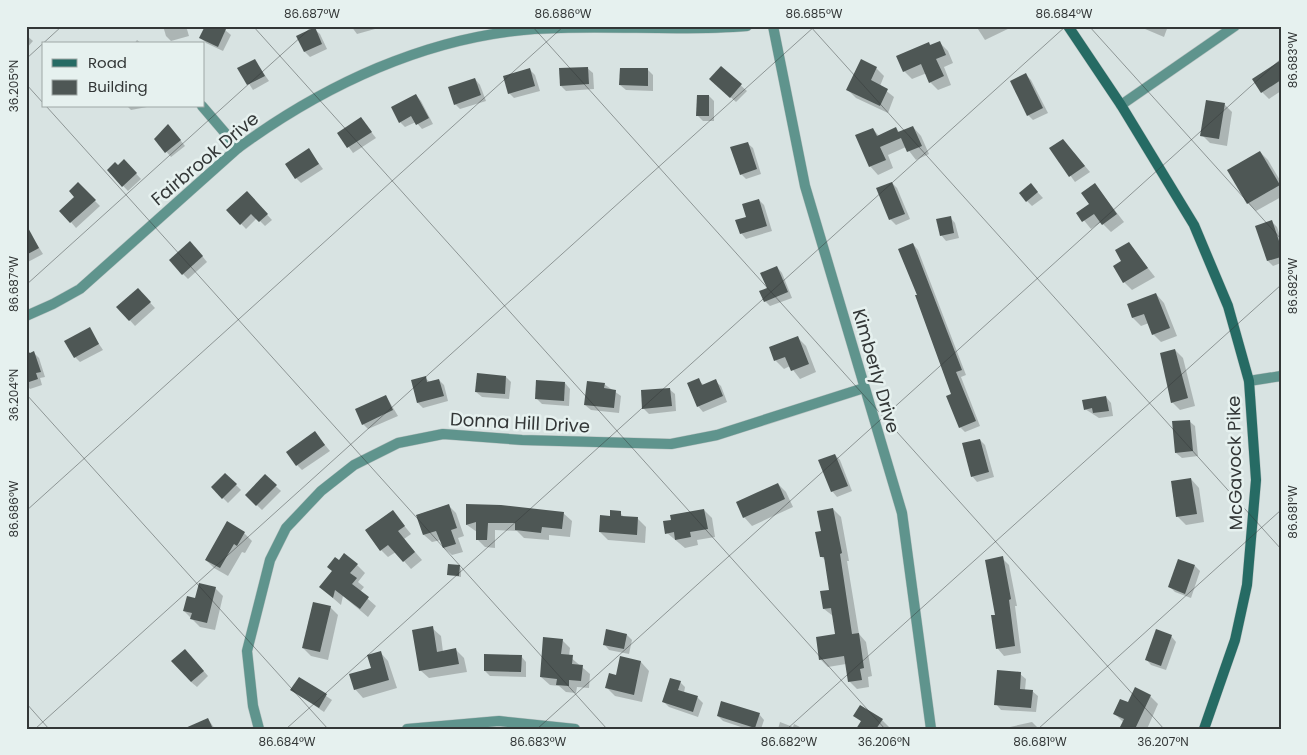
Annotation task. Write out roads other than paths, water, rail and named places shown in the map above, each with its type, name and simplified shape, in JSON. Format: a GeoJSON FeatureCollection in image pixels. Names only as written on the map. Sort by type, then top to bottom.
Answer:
{"type":"FeatureCollection","features":[{"type":"Feature","properties":{"kind":"main road","name":"McGavock Pike"},"geometry":{"type":"LineString","coordinates":[[1068,26],[1121,105],[1194,225],[1228,306],[1249,381],[1256,480],[1247,585],[1235,640],[1204,729]]}},
{"type":"Feature","properties":{"kind":"street","name":"Fairbrook Drive"},"geometry":{"type":"LineString","coordinates":[[26,316],[80,289],[238,148],[307,102],[338,85],[400,59],[460,41],[532,29],[685,30],[746,26]]}},
{"type":"Feature","properties":{"kind":"street","name":"Kimberly Drive"},"geometry":{"type":"LineString","coordinates":[[773,26],[805,186],[902,513],[931,729]]}},
{"type":"Feature","properties":{"kind":"street"},"geometry":{"type":"LineString","coordinates":[[1121,105],[1235,26]]}},
{"type":"Feature","properties":{"kind":"street"},"geometry":{"type":"LineString","coordinates":[[204,108],[238,148]]}},
{"type":"Feature","properties":{"kind":"street"},"geometry":{"type":"LineString","coordinates":[[1249,381],[1281,376]]}},
{"type":"Feature","properties":{"kind":"street","name":"Donna Hill Drive"},"geometry":{"type":"LineString","coordinates":[[258,729],[253,706],[247,651],[270,560],[286,528],[321,491],[354,465],[398,443],[444,434],[522,440],[671,444],[717,435],[864,388]]}},
{"type":"Feature","properties":{"kind":"street"},"geometry":{"type":"LineString","coordinates":[[407,729],[500,721],[575,729]]}}]}
